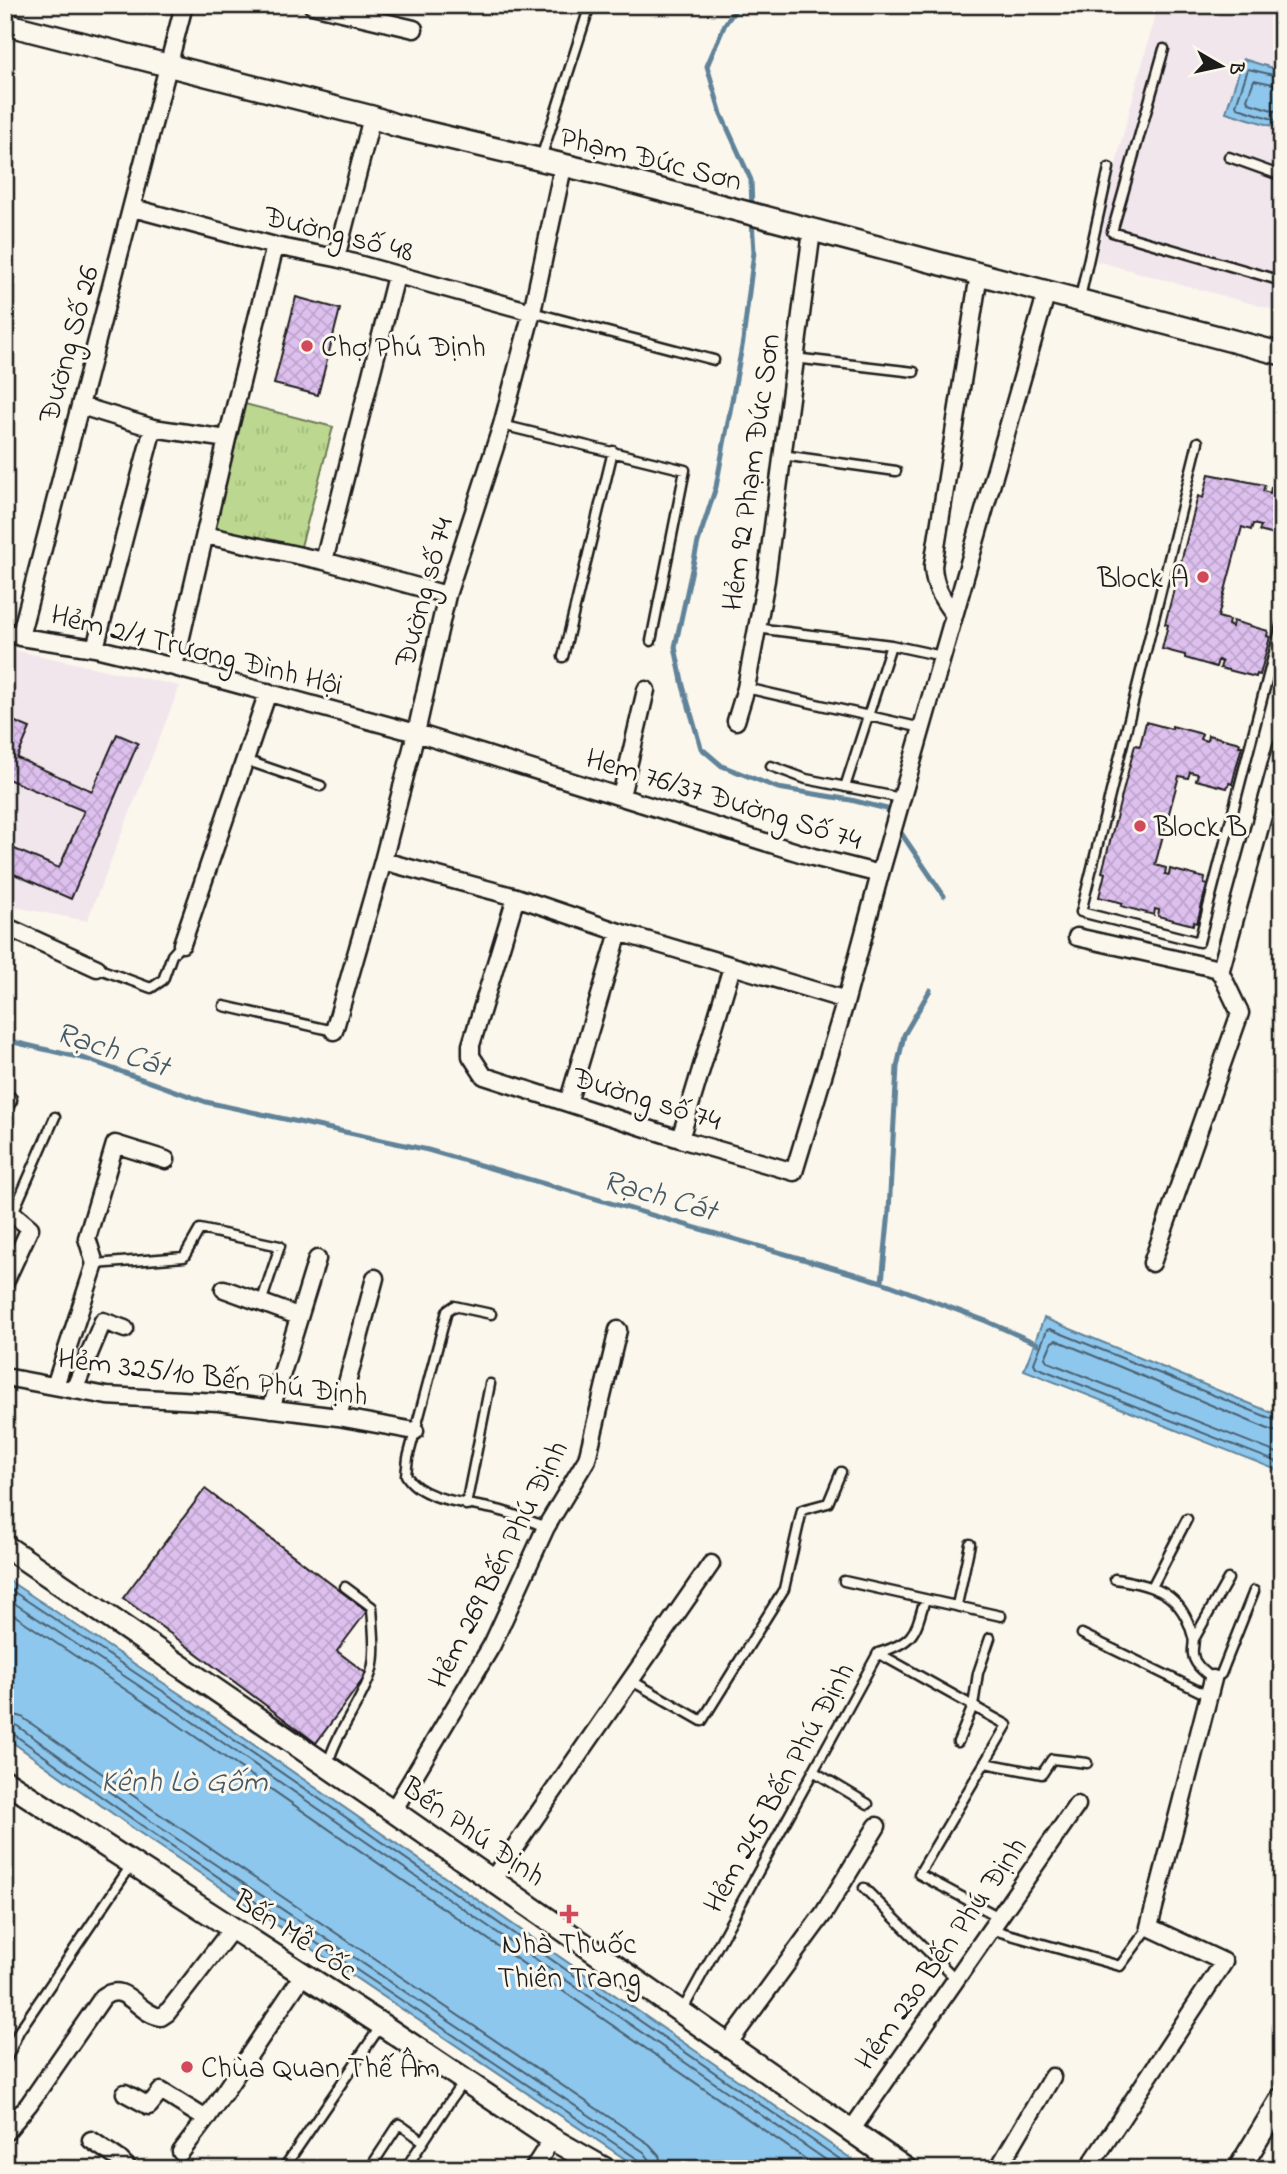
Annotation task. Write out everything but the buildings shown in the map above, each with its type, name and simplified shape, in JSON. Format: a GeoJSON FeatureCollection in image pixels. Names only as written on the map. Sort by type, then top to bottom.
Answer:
{"type":"FeatureCollection","features":[{"type":"Feature","properties":{"kind":"street","name":"Đường Số 26"},"geometry":{"type":"LineString","coordinates":[[12,634],[81,407],[184,5]]}},
{"type":"Feature","properties":{"kind":"street"},"geometry":{"type":"LineString","coordinates":[[312,5],[414,29]]}},
{"type":"Feature","properties":{"kind":"street","name":"Phạm Đức Sơn"},"geometry":{"type":"LineString","coordinates":[[5,24],[395,125],[597,173],[1282,354]]}},
{"type":"Feature","properties":{"kind":"street","name":"Đường số 48"},"geometry":{"type":"LineString","coordinates":[[337,258],[372,117]]}},
{"type":"Feature","properties":{"kind":"street","name":"Đường số 74"},"geometry":{"type":"LineString","coordinates":[[334,1031],[383,861],[416,733],[447,595],[502,425],[532,312],[563,167]]}},
{"type":"Feature","properties":{"kind":"street","name":"Đường số 48"},"geometry":{"type":"LineString","coordinates":[[132,208],[275,246],[337,258],[532,312]]}},
{"type":"Feature","properties":{"kind":"street","name":"Hẻm 92 Phạm Đức Sơn"},"geometry":{"type":"LineString","coordinates":[[736,721],[746,688],[766,580],[812,231]]}},
{"type":"Feature","properties":{"kind":"street"},"geometry":{"type":"LineString","coordinates":[[174,667],[275,246]]}},
{"type":"Feature","properties":{"kind":"street"},"geometry":{"type":"LineString","coordinates":[[954,615],[933,580],[933,566],[979,274]]}},
{"type":"Feature","properties":{"kind":"street"},"geometry":{"type":"LineString","coordinates":[[324,561],[396,276]]}},
{"type":"Feature","properties":{"kind":"street"},"geometry":{"type":"LineString","coordinates":[[880,874],[1047,291]]}},
{"type":"Feature","properties":{"kind":"street"},"geometry":{"type":"LineString","coordinates":[[81,407],[153,428],[227,439]]}},
{"type":"Feature","properties":{"kind":"street"},"geometry":{"type":"LineString","coordinates":[[95,648],[153,428]]}},
{"type":"Feature","properties":{"kind":"street"},"geometry":{"type":"LineString","coordinates":[[205,535],[324,561],[447,595]]}},
{"type":"Feature","properties":{"kind":"street","name":"Hẻm 2/1 Trương Đình Hội"},"geometry":{"type":"LineString","coordinates":[[12,634],[95,648],[174,667],[416,733]]}},
{"type":"Feature","properties":{"kind":"street"},"geometry":{"type":"LineString","coordinates":[[621,796],[646,690]]}},
{"type":"Feature","properties":{"kind":"street"},"geometry":{"type":"LineString","coordinates":[[182,944],[268,692]]}},
{"type":"Feature","properties":{"kind":"street","name":"Hem 76/37 Đường Số 74"},"geometry":{"type":"LineString","coordinates":[[416,733],[813,857],[880,874],[846,1000],[794,1171]]}},
{"type":"Feature","properties":{"kind":"street"},"geometry":{"type":"LineString","coordinates":[[1220,972],[1282,746]]}},
{"type":"Feature","properties":{"kind":"street"},"geometry":{"type":"LineString","coordinates":[[383,861],[516,897],[618,932],[846,1000]]}},
{"type":"Feature","properties":{"kind":"street","name":"Đường số 74"},"geometry":{"type":"LineString","coordinates":[[516,897],[471,1045],[471,1056],[484,1076],[681,1139],[794,1171]]}},
{"type":"Feature","properties":{"kind":"street"},"geometry":{"type":"LineString","coordinates":[[5,926],[97,968]]}},
{"type":"Feature","properties":{"kind":"street"},"geometry":{"type":"LineString","coordinates":[[568,1104],[618,932]]}},
{"type":"Feature","properties":{"kind":"street"},"geometry":{"type":"LineString","coordinates":[[1077,937],[1219,969],[1240,1013],[1152,1264]]}},
{"type":"Feature","properties":{"kind":"street"},"geometry":{"type":"LineString","coordinates":[[681,1139],[732,967]]}},
{"type":"Feature","properties":{"kind":"street"},"geometry":{"type":"LineString","coordinates":[[55,1386],[95,1264],[87,1238],[115,1144],[166,1160]]}},
{"type":"Feature","properties":{"kind":"street"},"geometry":{"type":"LineString","coordinates":[[5,1282],[30,1228],[9,1210]]}},
{"type":"Feature","properties":{"kind":"street"},"geometry":{"type":"LineString","coordinates":[[271,1409],[317,1259]]}},
{"type":"Feature","properties":{"kind":"street"},"geometry":{"type":"LineString","coordinates":[[338,1417],[375,1278]]}},
{"type":"Feature","properties":{"kind":"street"},"geometry":{"type":"LineString","coordinates":[[223,1289],[298,1317]]}},
{"type":"Feature","properties":{"kind":"street"},"geometry":{"type":"LineString","coordinates":[[74,1390],[103,1321],[125,1329]]}},
{"type":"Feature","properties":{"kind":"street","name":"Hẻm 269 Bến Phú Định"},"geometry":{"type":"LineString","coordinates":[[393,1811],[492,1645],[546,1527],[587,1459],[618,1330]]}},
{"type":"Feature","properties":{"kind":"street","name":"Hẻm 325/10 Bến Phú Định"},"geometry":{"type":"LineString","coordinates":[[5,1377],[107,1396],[218,1402],[338,1417],[415,1431]]}},
{"type":"Feature","properties":{"kind":"street","name":"Bến Phú Định"},"geometry":{"type":"LineString","coordinates":[[5,1546],[393,1811],[906,2169]]}},
{"type":"Feature","properties":{"kind":"street"},"geometry":{"type":"LineString","coordinates":[[492,1880],[711,1564]]}},
{"type":"Feature","properties":{"kind":"street"},"geometry":{"type":"LineString","coordinates":[[1088,2169],[1224,1962],[1149,1927],[1213,1679]]}},
{"type":"Feature","properties":{"kind":"street","name":"Bến Mễ Cốc"},"geometry":{"type":"LineString","coordinates":[[5,1782],[382,2025],[552,2139],[605,2169]]}},
{"type":"Feature","properties":{"kind":"street","name":"Hẻm 230 Bến Phú Định"},"geometry":{"type":"LineString","coordinates":[[850,2132],[1077,1805]]}},
{"type":"Feature","properties":{"kind":"street"},"geometry":{"type":"LineString","coordinates":[[728,2044],[824,1913],[877,1826]]}},
{"type":"Feature","properties":{"kind":"street"},"geometry":{"type":"LineString","coordinates":[[5,2133],[29,2104],[103,1997],[111,1992],[120,1992],[151,2016],[161,2017],[167,2013],[232,1929]]}},
{"type":"Feature","properties":{"kind":"street"},"geometry":{"type":"LineString","coordinates":[[181,2152],[303,1975]]}},
{"type":"Feature","properties":{"kind":"street"},"geometry":{"type":"LineString","coordinates":[[998,2169],[1052,2077]]}},
{"type":"Feature","properties":{"kind":"street"},"geometry":{"type":"LineString","coordinates":[[125,2093],[149,2106],[161,2091],[206,2119]]}},
{"type":"Feature","properties":{"kind":"street"},"geometry":{"type":"LineString","coordinates":[[1239,2169],[1282,2098]]}},
{"type":"Feature","properties":{"kind":"street"},"geometry":{"type":"LineString","coordinates":[[533,2169],[552,2139]]}},
{"type":"Feature","properties":{"kind":"street","name":"Bến Mễ Cốc"},"geometry":{"type":"LineString","coordinates":[[552,2139],[576,2169]]}},
{"type":"Feature","properties":{"kind":"street"},"geometry":{"type":"LineString","coordinates":[[91,2140],[129,2169]]}},
{"type":"Feature","properties":{"kind":"lane"},"geometry":{"type":"LineString","coordinates":[[541,160],[590,5]]}},
{"type":"Feature","properties":{"kind":"lane"},"geometry":{"type":"LineString","coordinates":[[1164,50],[1112,232],[1282,281]]}},
{"type":"Feature","properties":{"kind":"lane"},"geometry":{"type":"LineString","coordinates":[[1229,157],[1282,176]]}},
{"type":"Feature","properties":{"kind":"lane"},"geometry":{"type":"LineString","coordinates":[[1080,299],[1109,168]]}},
{"type":"Feature","properties":{"kind":"lane"},"geometry":{"type":"LineString","coordinates":[[532,312],[714,360]]}},
{"type":"Feature","properties":{"kind":"lane"},"geometry":{"type":"LineString","coordinates":[[794,358],[914,372]]}},
{"type":"Feature","properties":{"kind":"lane"},"geometry":{"type":"LineString","coordinates":[[502,425],[685,470],[651,641]]}},
{"type":"Feature","properties":{"kind":"lane"},"geometry":{"type":"LineString","coordinates":[[1198,442],[1081,912],[1199,942],[1282,622]]}},
{"type":"Feature","properties":{"kind":"lane"},"geometry":{"type":"LineString","coordinates":[[564,657],[613,451]]}},
{"type":"Feature","properties":{"kind":"lane"},"geometry":{"type":"LineString","coordinates":[[782,455],[895,471]]}},
{"type":"Feature","properties":{"kind":"lane"},"geometry":{"type":"LineString","coordinates":[[756,628],[891,645],[942,656]]}},
{"type":"Feature","properties":{"kind":"lane"},"geometry":{"type":"LineString","coordinates":[[845,787],[891,645]]}},
{"type":"Feature","properties":{"kind":"lane"},"geometry":{"type":"LineString","coordinates":[[746,688],[922,728]]}},
{"type":"Feature","properties":{"kind":"lane"},"geometry":{"type":"LineString","coordinates":[[245,760],[321,786]]}},
{"type":"Feature","properties":{"kind":"lane"},"geometry":{"type":"LineString","coordinates":[[771,766],[806,779],[901,798]]}},
{"type":"Feature","properties":{"kind":"lane"},"geometry":{"type":"LineString","coordinates":[[97,968],[151,988],[163,980],[172,956],[182,944]]}},
{"type":"Feature","properties":{"kind":"lane"},"geometry":{"type":"LineString","coordinates":[[224,1006],[334,1031]]}},
{"type":"Feature","properties":{"kind":"lane"},"geometry":{"type":"LineString","coordinates":[[9,1210],[55,1117]]}},
{"type":"Feature","properties":{"kind":"lane"},"geometry":{"type":"LineString","coordinates":[[95,1264],[184,1257],[200,1229],[280,1245],[261,1303]]}},
{"type":"Feature","properties":{"kind":"lane"},"geometry":{"type":"LineString","coordinates":[[491,1314],[461,1306],[454,1306],[447,1311],[406,1475],[416,1489],[466,1505],[502,1511],[546,1527]]}},
{"type":"Feature","properties":{"kind":"lane"},"geometry":{"type":"LineString","coordinates":[[466,1505],[491,1384]]}},
{"type":"Feature","properties":{"kind":"lane"},"geometry":{"type":"LineString","coordinates":[[632,1681],[702,1721],[784,1589],[802,1510],[828,1503],[841,1472]]}},
{"type":"Feature","properties":{"kind":"lane"},"geometry":{"type":"LineString","coordinates":[[1152,1587],[1187,1519]]}},
{"type":"Feature","properties":{"kind":"lane"},"geometry":{"type":"LineString","coordinates":[[957,1605],[970,1544]]}},
{"type":"Feature","properties":{"kind":"lane"},"geometry":{"type":"LineString","coordinates":[[1228,1579],[1194,1639],[1193,1654],[1198,1666],[1213,1679],[1221,1674],[1254,1591]]}},
{"type":"Feature","properties":{"kind":"lane"},"geometry":{"type":"LineString","coordinates":[[1115,1580],[1152,1587],[1168,1594],[1181,1607],[1194,1639]]}},
{"type":"Feature","properties":{"kind":"lane"},"geometry":{"type":"LineString","coordinates":[[844,1581],[1000,1616]]}},
{"type":"Feature","properties":{"kind":"lane"},"geometry":{"type":"LineString","coordinates":[[327,1768],[334,1744],[371,1672],[374,1642],[372,1607],[345,1587]]}},
{"type":"Feature","properties":{"kind":"lane"},"geometry":{"type":"LineString","coordinates":[[878,1653],[900,1644],[915,1633],[926,1599]]}},
{"type":"Feature","properties":{"kind":"lane"},"geometry":{"type":"LineString","coordinates":[[1082,1634],[1209,1696]]}},
{"type":"Feature","properties":{"kind":"lane"},"geometry":{"type":"LineString","coordinates":[[958,1742],[973,1706],[978,1673],[990,1638]]}},
{"type":"Feature","properties":{"kind":"lane","name":"Hẻm 245 Bến Phú Định"},"geometry":{"type":"LineString","coordinates":[[682,2011],[878,1653],[1007,1725],[919,1874],[995,1923]]}},
{"type":"Feature","properties":{"kind":"lane"},"geometry":{"type":"LineString","coordinates":[[985,1763],[1042,1774],[1052,1759],[1087,1763]]}},
{"type":"Feature","properties":{"kind":"lane"},"geometry":{"type":"LineString","coordinates":[[813,1771],[868,1804]]}},
{"type":"Feature","properties":{"kind":"lane"},"geometry":{"type":"LineString","coordinates":[[5,2062],[19,2031],[132,1864]]}},
{"type":"Feature","properties":{"kind":"lane"},"geometry":{"type":"LineString","coordinates":[[864,1888],[956,1979]]}},
{"type":"Feature","properties":{"kind":"lane"},"geometry":{"type":"LineString","coordinates":[[995,1923],[1120,1966],[1149,1927]]}},
{"type":"Feature","properties":{"kind":"lane"},"geometry":{"type":"LineString","coordinates":[[283,2169],[382,2025]]}},
{"type":"Feature","properties":{"kind":"lane"},"geometry":{"type":"LineString","coordinates":[[405,2169],[464,2080]]}},
{"type":"Feature","properties":{"kind":"lane"},"geometry":{"type":"LineString","coordinates":[[374,2162],[399,2124],[423,2141]]}},
{"type":"Feature","properties":{"kind":"shaded area"},"geometry":{"type":"Polygon","coordinates":[[[1158,5],[1282,5],[1282,312],[1096,261],[1121,142],[1158,5]]]}},
{"type":"Feature","properties":{"kind":"shaded area"},"geometry":{"type":"Polygon","coordinates":[[[5,648],[180,686],[87,921],[5,905],[5,648]]]}},
{"type":"Feature","properties":{"kind":"green space"},"geometry":{"type":"Polygon","coordinates":[[[245,404],[333,427],[300,550],[212,527],[245,404]]]}},
{"type":"Feature","properties":{"kind":"water"},"geometry":{"type":"Polygon","coordinates":[[[1243,59],[1282,71],[1282,129],[1226,112],[1243,59]]]}},
{"type":"Feature","properties":{"kind":"water"},"geometry":{"type":"Polygon","coordinates":[[[1044,1318],[1282,1417],[1282,1472],[1024,1370],[1044,1318]]]}},
{"type":"Feature","properties":{"kind":"water","name":"Kênh Lò Gốm"},"geometry":{"type":"Polygon","coordinates":[[[5,1578],[189,1700],[866,2169],[640,2169],[137,1831],[5,1737],[5,1578]]]}},
{"type":"Feature","properties":{"kind":"waterway"},"geometry":{"type":"LineString","coordinates":[[739,5],[725,24],[707,66],[721,114],[751,180],[752,210]]}},
{"type":"Feature","properties":{"kind":"waterway"},"geometry":{"type":"LineString","coordinates":[[752,220],[754,252],[743,341],[716,487],[698,542],[675,647],[683,686],[701,748],[722,766],[778,788],[887,809],[892,818]]}},
{"type":"Feature","properties":{"kind":"waterway"},"geometry":{"type":"LineString","coordinates":[[897,827],[944,896]]}},
{"type":"Feature","properties":{"kind":"waterway"},"geometry":{"type":"LineString","coordinates":[[882,1282],[897,1067],[904,1035],[930,990]]}},
{"type":"Feature","properties":{"kind":"waterway","name":"Rạch Cát"},"geometry":{"type":"LineString","coordinates":[[5,1040],[86,1059],[206,1102],[428,1150],[882,1282],[986,1321],[1038,1344]]}},
{"type":"Feature","properties":{"kind":"place","name":"Chợ Phú Định"},"geometry":{"type":"Point","coordinates":[307,346]}},
{"type":"Feature","properties":{"kind":"place","name":"Block A"},"geometry":{"type":"Point","coordinates":[1203,577]}},
{"type":"Feature","properties":{"kind":"place","name":"Block B"},"geometry":{"type":"Point","coordinates":[1140,826]}},
{"type":"Feature","properties":{"kind":"place","name":"Nhà Thuốc Thiên Trang"},"geometry":{"type":"Point","coordinates":[569,1914]}},
{"type":"Feature","properties":{"kind":"place","name":"Chùa Quan Thế Âm"},"geometry":{"type":"Point","coordinates":[187,2067]}}]}
